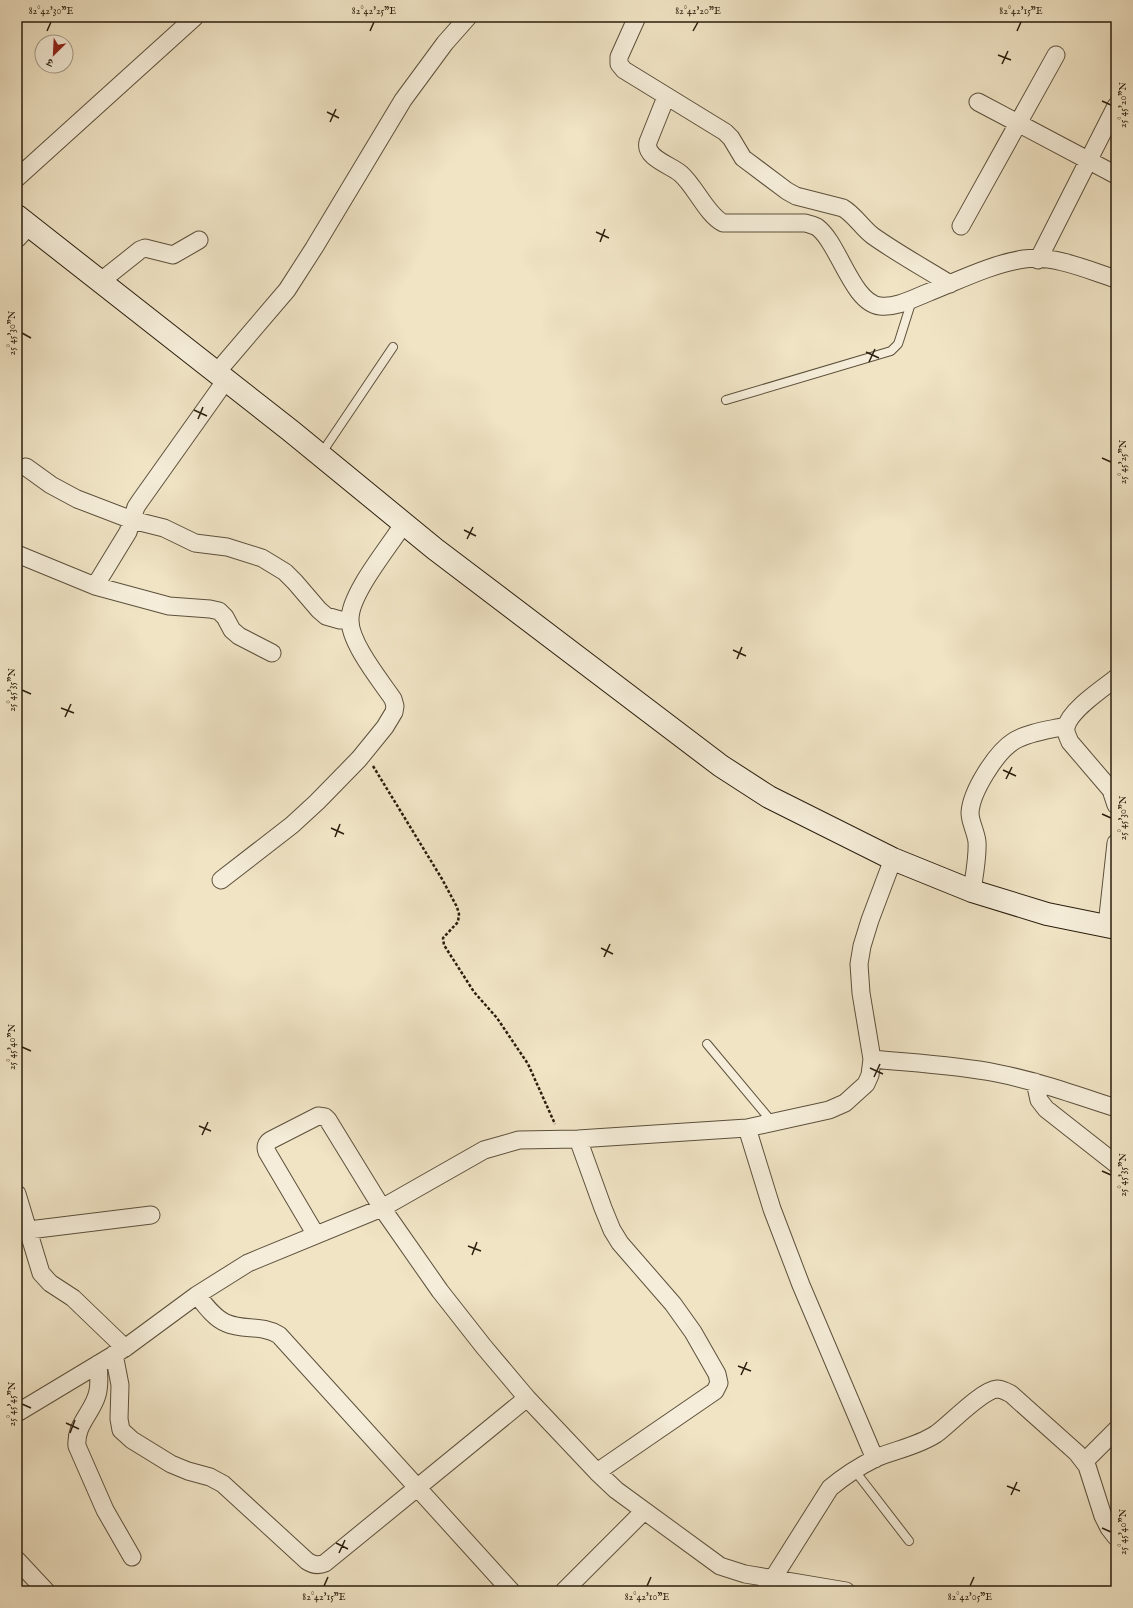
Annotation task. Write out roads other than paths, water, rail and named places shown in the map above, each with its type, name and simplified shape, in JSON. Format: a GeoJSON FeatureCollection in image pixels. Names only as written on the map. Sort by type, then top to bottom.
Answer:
{"type":"FeatureCollection","features":[{"type":"Feature","properties":{"kind":"main road"},"geometry":{"type":"LineString","coordinates":[[21,227],[100,281],[320,455],[435,549],[721,766],[769,797],[893,859],[972,891],[1047,914],[1111,926]]}},
{"type":"Feature","properties":{"kind":"street"},"geometry":{"type":"LineString","coordinates":[[17,178],[195,17]]}},
{"type":"Feature","properties":{"kind":"street"},"geometry":{"type":"LineString","coordinates":[[95,586],[125,537],[140,501],[221,376],[302,268],[403,100],[445,43],[468,17]]}},
{"type":"Feature","properties":{"kind":"street"},"geometry":{"type":"LineString","coordinates":[[637,17],[619,57],[619,64],[624,70],[729,135],[743,158],[787,191],[803,198],[834,206],[849,212],[861,226],[874,237],[950,284]]}},
{"type":"Feature","properties":{"kind":"street"},"geometry":{"type":"LineString","coordinates":[[961,226],[1056,55]]}},
{"type":"Feature","properties":{"kind":"street"},"geometry":{"type":"LineString","coordinates":[[666,97],[648,142],[647,150],[652,156],[681,174],[718,221],[727,224],[805,223],[817,228],[825,236],[865,299],[879,306],[900,304],[998,265],[1025,259],[1070,265],[1116,278]]}},
{"type":"Feature","properties":{"kind":"street"},"geometry":{"type":"LineString","coordinates":[[978,102],[1116,175]]}},
{"type":"Feature","properties":{"kind":"street"},"geometry":{"type":"LineString","coordinates":[[1038,260],[1116,106]]}},
{"type":"Feature","properties":{"kind":"street"},"geometry":{"type":"LineString","coordinates":[[805,223],[834,206]]}},
{"type":"Feature","properties":{"kind":"street"},"geometry":{"type":"LineString","coordinates":[[100,281],[140,250],[150,249],[173,255],[199,240]]}},
{"type":"Feature","properties":{"kind":"street"},"geometry":{"type":"LineString","coordinates":[[26,467],[64,493],[132,520],[164,528],[195,543],[227,547],[262,558],[285,572],[326,616],[340,620],[350,619]]}},
{"type":"Feature","properties":{"kind":"street"},"geometry":{"type":"LineString","coordinates":[[221,880],[292,824],[317,802],[365,751],[391,718],[394,706],[393,699],[366,660],[352,629],[350,619],[359,589],[409,527]]}},
{"type":"Feature","properties":{"kind":"street"},"geometry":{"type":"LineString","coordinates":[[17,554],[95,586],[162,604],[215,610],[222,614],[232,630],[239,636],[272,653]]}},
{"type":"Feature","properties":{"kind":"street"},"geometry":{"type":"LineString","coordinates":[[1116,678],[1074,713],[1066,726],[1066,733],[1070,742],[1111,790],[1116,805]]}},
{"type":"Feature","properties":{"kind":"street"},"geometry":{"type":"LineString","coordinates":[[972,891],[977,843],[970,813],[972,799],[979,784],[1004,749],[1014,741],[1027,735],[1066,726]]}},
{"type":"Feature","properties":{"kind":"street"},"geometry":{"type":"LineString","coordinates":[[1111,926],[1116,843]]}},
{"type":"Feature","properties":{"kind":"street"},"geometry":{"type":"LineString","coordinates":[[17,1413],[120,1351],[197,1295],[248,1263],[382,1208],[484,1150],[519,1140],[570,1139],[747,1128],[829,1110],[845,1103],[866,1084],[870,1075],[872,1059],[861,993],[859,964],[862,946],[870,920],[893,859]]}},
{"type":"Feature","properties":{"kind":"street"},"geometry":{"type":"LineString","coordinates":[[872,1059],[965,1068],[996,1073],[1035,1082],[1116,1108]]}},
{"type":"Feature","properties":{"kind":"street"},"geometry":{"type":"LineString","coordinates":[[1035,1082],[1039,1100],[1046,1109],[1116,1164]]}},
{"type":"Feature","properties":{"kind":"street"},"geometry":{"type":"LineString","coordinates":[[316,1235],[266,1148],[271,1140],[315,1117],[322,1116],[328,1120],[382,1208],[440,1291],[484,1347],[527,1398],[616,1490],[720,1566],[746,1574],[770,1585],[846,1591]]}},
{"type":"Feature","properties":{"kind":"street"},"geometry":{"type":"LineString","coordinates":[[747,1128],[772,1209],[799,1279],[875,1459]]}},
{"type":"Feature","properties":{"kind":"street"},"geometry":{"type":"LineString","coordinates":[[570,1139],[612,1230],[620,1243],[673,1304],[693,1332],[717,1374],[719,1383],[714,1392],[597,1472]]}},
{"type":"Feature","properties":{"kind":"street"},"geometry":{"type":"LineString","coordinates":[[17,1196],[29,1230],[39,1266],[45,1279],[73,1298],[120,1351],[120,1426],[125,1435],[179,1468],[210,1476],[223,1484],[312,1564],[319,1565],[325,1563],[527,1398]]}},
{"type":"Feature","properties":{"kind":"street"},"geometry":{"type":"LineString","coordinates":[[29,1230],[151,1215]]}},
{"type":"Feature","properties":{"kind":"street"},"geometry":{"type":"LineString","coordinates":[[197,1295],[218,1318],[226,1323],[234,1326],[264,1328],[279,1335],[511,1591]]}},
{"type":"Feature","properties":{"kind":"street"},"geometry":{"type":"LineString","coordinates":[[98,1364],[99,1380],[97,1395],[79,1428],[76,1439],[77,1446],[105,1510],[132,1557]]}},
{"type":"Feature","properties":{"kind":"street"},"geometry":{"type":"LineString","coordinates":[[770,1585],[830,1488],[875,1459],[918,1443],[935,1434],[982,1395],[997,1389],[1004,1390],[1011,1394],[1077,1453],[1092,1477],[1103,1516],[1108,1528],[1116,1537]]}},
{"type":"Feature","properties":{"kind":"street"},"geometry":{"type":"LineString","coordinates":[[1084,1462],[1116,1430]]}},
{"type":"Feature","properties":{"kind":"street"},"geometry":{"type":"LineString","coordinates":[[564,1591],[644,1511]]}},
{"type":"Feature","properties":{"kind":"street"},"geometry":{"type":"LineString","coordinates":[[17,1560],[46,1591]]}},
{"type":"Feature","properties":{"kind":"lane"},"geometry":{"type":"LineString","coordinates":[[726,400],[891,351],[898,344],[912,299]]}},
{"type":"Feature","properties":{"kind":"lane"},"geometry":{"type":"LineString","coordinates":[[320,455],[393,347]]}},
{"type":"Feature","properties":{"kind":"lane"},"geometry":{"type":"LineString","coordinates":[[706,1044],[774,1123]]}},
{"type":"Feature","properties":{"kind":"lane"},"geometry":{"type":"LineString","coordinates":[[855,1471],[909,1541]]}}]}
